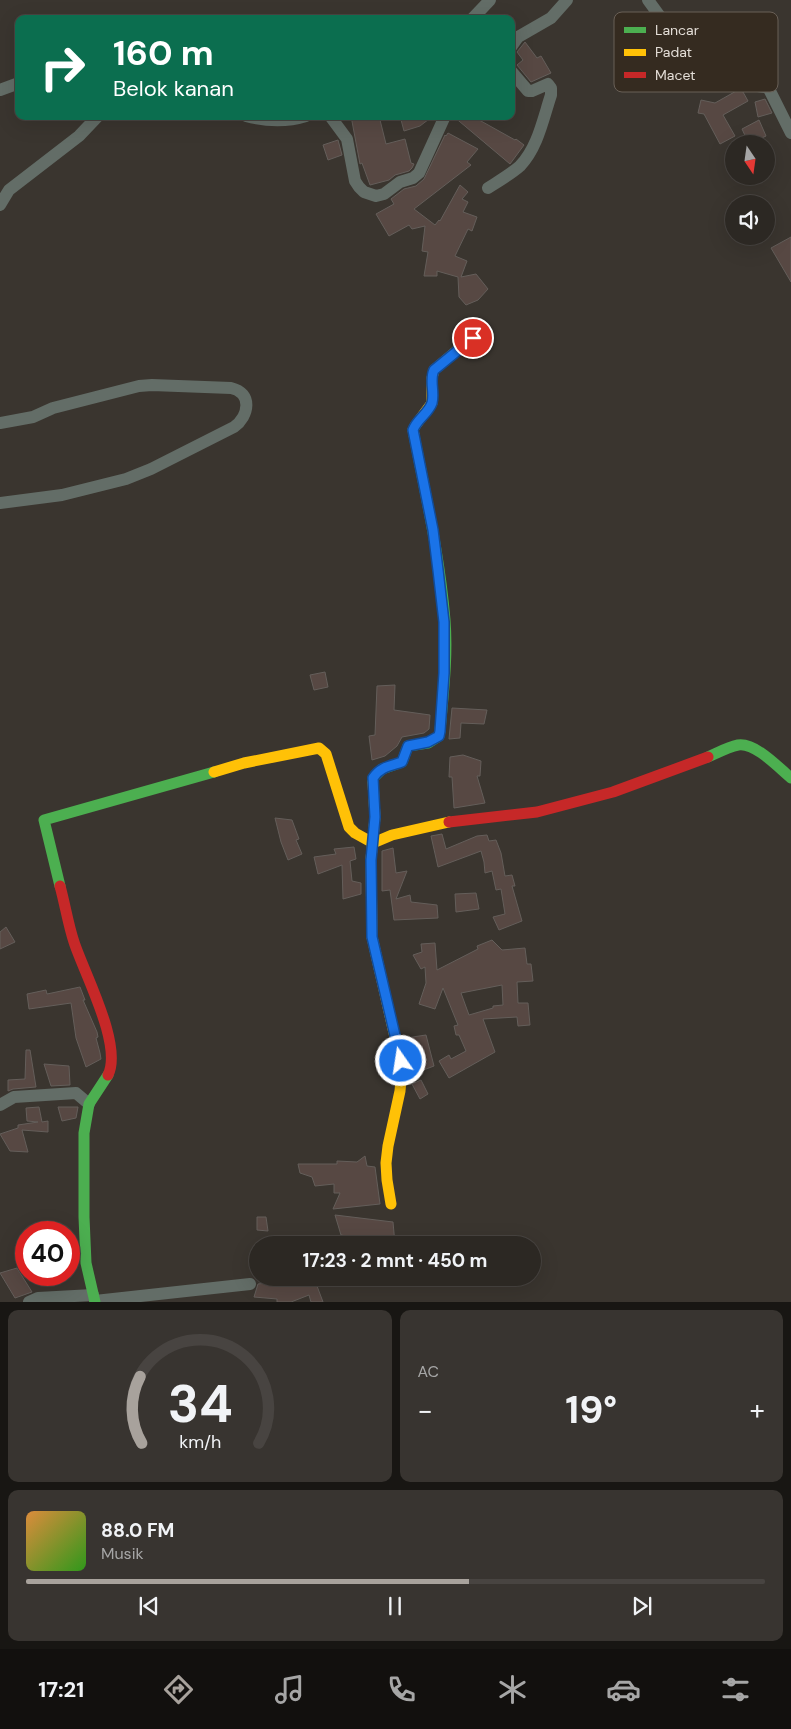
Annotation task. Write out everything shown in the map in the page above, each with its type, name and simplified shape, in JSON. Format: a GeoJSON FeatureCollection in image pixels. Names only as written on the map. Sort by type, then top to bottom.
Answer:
{"type":"FeatureCollection","features":[{"type":"Feature","properties":{"kind":"street"},"geometry":{"type":"LineString","coordinates":[[476,15],[490,0]]}},
{"type":"Feature","properties":{"kind":"street"},"geometry":{"type":"LineString","coordinates":[[515,42],[518,37],[551,18],[567,0]]}},
{"type":"Feature","properties":{"kind":"street"},"geometry":{"type":"LineString","coordinates":[[648,0],[657,12]]}},
{"type":"Feature","properties":{"kind":"street"},"geometry":{"type":"LineString","coordinates":[[488,188],[517,168],[529,154],[552,91],[548,84],[528,91],[515,76]]}},
{"type":"Feature","properties":{"kind":"street"},"geometry":{"type":"LineString","coordinates":[[0,90],[15,84]]}},
{"type":"Feature","properties":{"kind":"street"},"geometry":{"type":"LineString","coordinates":[[770,92],[791,133]]}},
{"type":"Feature","properties":{"kind":"street"},"geometry":{"type":"LineString","coordinates":[[0,205],[9,190],[79,136],[94,120]]}},
{"type":"Feature","properties":{"kind":"street"},"geometry":{"type":"LineString","coordinates":[[333,120],[347,139],[355,181],[364,192],[376,196],[384,194],[400,182],[413,178],[419,173],[443,120]]}},
{"type":"Feature","properties":{"kind":"street"},"geometry":{"type":"LineString","coordinates":[[391,1204],[386,1179],[386,1157],[402,1085],[402,1068],[373,944],[371,860],[375,817],[373,778],[385,766],[402,762],[408,746],[435,739],[440,731],[444,673],[444,622],[433,530],[413,430],[416,422],[427,412],[432,402],[432,374],[434,370],[473,338]]}},
{"type":"Feature","properties":{"kind":"street"},"geometry":{"type":"LineString","coordinates":[[0,423],[33,417],[53,408],[146,386],[231,388],[244,396],[247,408],[243,418],[234,427],[136,476],[62,496],[0,503]]}},
{"type":"Feature","properties":{"kind":"street"},"geometry":{"type":"LineString","coordinates":[[373,843],[392,835],[445,822],[537,812],[613,792],[739,745],[750,746],[762,753],[791,778]]}},
{"type":"Feature","properties":{"kind":"street"},"geometry":{"type":"LineString","coordinates":[[94,1299],[86,1263],[84,1140],[89,1104],[112,1067],[112,1052],[107,1029],[74,942],[44,820],[244,763],[319,748],[326,754],[349,827],[355,833],[373,843]]}},
{"type":"Feature","properties":{"kind":"street"},"geometry":{"type":"LineString","coordinates":[[0,1105],[14,1097],[76,1093],[89,1104]]}},
{"type":"Feature","properties":{"kind":"street"},"geometry":{"type":"LineString","coordinates":[[29,1302],[38,1298],[94,1299],[249,1284]]}},
{"type":"Feature","properties":{"kind":"building"},"geometry":{"type":"Polygon","coordinates":[[[525,42],[537,58],[541,56],[551,73],[531,82],[517,65],[523,60],[517,52],[525,42]]]}},
{"type":"Feature","properties":{"kind":"building"},"geometry":{"type":"Polygon","coordinates":[[[734,92],[743,92],[748,101],[723,115],[734,135],[725,135],[725,141],[720,144],[704,114],[698,113],[701,100],[715,103],[734,92]]]}},
{"type":"Feature","properties":{"kind":"building"},"geometry":{"type":"Polygon","coordinates":[[[765,99],[772,113],[758,117],[755,102],[765,99]]]}},
{"type":"Feature","properties":{"kind":"building"},"geometry":{"type":"Polygon","coordinates":[[[352,120],[380,120],[386,144],[405,139],[411,163],[414,164],[409,171],[395,175],[389,180],[370,185],[362,163],[360,164],[352,120]]]}},
{"type":"Feature","properties":{"kind":"building"},"geometry":{"type":"Polygon","coordinates":[[[401,120],[428,120],[420,126],[404,131],[401,120]]]}},
{"type":"Feature","properties":{"kind":"building"},"geometry":{"type":"Polygon","coordinates":[[[458,120],[479,120],[524,145],[510,164],[458,120]]]}},
{"type":"Feature","properties":{"kind":"building"},"geometry":{"type":"Polygon","coordinates":[[[759,120],[766,135],[745,135],[742,129],[759,120]]]}},
{"type":"Feature","properties":{"kind":"building"},"geometry":{"type":"Polygon","coordinates":[[[448,133],[478,149],[467,162],[471,165],[414,209],[435,225],[440,221],[460,185],[468,192],[462,199],[468,202],[463,212],[477,217],[472,231],[468,229],[455,256],[467,261],[461,277],[476,274],[488,289],[478,300],[466,305],[459,297],[458,277],[437,271],[437,276],[424,276],[428,252],[422,251],[425,226],[412,229],[409,225],[389,236],[376,214],[394,204],[391,199],[404,189],[416,186],[424,179],[445,135],[448,133]]]}},
{"type":"Feature","properties":{"kind":"building"},"geometry":{"type":"Polygon","coordinates":[[[338,140],[342,155],[328,160],[323,145],[338,140]]]}},
{"type":"Feature","properties":{"kind":"building"},"geometry":{"type":"Polygon","coordinates":[[[791,237],[791,282],[771,248],[791,237]]]}},
{"type":"Feature","properties":{"kind":"building"},"geometry":{"type":"Polygon","coordinates":[[[325,672],[328,687],[314,690],[310,675],[325,672]]]}},
{"type":"Feature","properties":{"kind":"building"},"geometry":{"type":"Polygon","coordinates":[[[395,685],[394,710],[430,715],[429,729],[424,733],[402,737],[397,746],[385,756],[372,760],[369,736],[375,735],[377,686],[395,685]]]}},
{"type":"Feature","properties":{"kind":"building"},"geometry":{"type":"Polygon","coordinates":[[[452,708],[487,710],[484,724],[461,723],[460,738],[449,739],[452,708]]]}},
{"type":"Feature","properties":{"kind":"building"},"geometry":{"type":"Polygon","coordinates":[[[463,755],[481,761],[480,776],[477,776],[485,803],[454,808],[452,777],[449,777],[450,757],[463,755]]]}},
{"type":"Feature","properties":{"kind":"building"},"geometry":{"type":"Polygon","coordinates":[[[275,818],[292,820],[299,839],[296,840],[302,854],[288,860],[275,818]]]}},
{"type":"Feature","properties":{"kind":"building"},"geometry":{"type":"Polygon","coordinates":[[[442,834],[446,849],[477,836],[487,835],[489,841],[496,840],[501,853],[505,876],[512,875],[515,886],[512,886],[522,921],[499,930],[493,917],[505,914],[501,889],[496,890],[492,871],[485,873],[481,851],[438,867],[431,836],[442,834]]]}},
{"type":"Feature","properties":{"kind":"building"},"geometry":{"type":"Polygon","coordinates":[[[354,847],[356,859],[350,861],[352,881],[361,883],[361,894],[343,899],[342,865],[318,874],[314,857],[336,854],[334,849],[354,847]]]}},
{"type":"Feature","properties":{"kind":"building"},"geometry":{"type":"Polygon","coordinates":[[[393,848],[396,873],[407,871],[396,899],[410,895],[411,902],[437,905],[438,918],[394,920],[390,890],[382,891],[382,851],[393,848]]]}},
{"type":"Feature","properties":{"kind":"building"},"geometry":{"type":"Polygon","coordinates":[[[476,893],[479,909],[456,912],[455,894],[476,893]]]}},
{"type":"Feature","properties":{"kind":"building"},"geometry":{"type":"Polygon","coordinates":[[[6,927],[15,942],[0,949],[0,932],[6,927]]]}},
{"type":"Feature","properties":{"kind":"building"},"geometry":{"type":"Polygon","coordinates":[[[492,940],[502,950],[525,948],[527,964],[531,964],[533,981],[517,982],[518,1003],[528,1003],[530,1025],[518,1026],[517,1017],[483,1019],[495,1052],[449,1078],[439,1061],[449,1055],[451,1059],[466,1051],[459,1035],[456,1035],[454,1026],[458,1025],[443,988],[435,1009],[419,1004],[426,983],[425,967],[421,969],[413,955],[422,952],[421,944],[435,943],[437,970],[478,949],[477,946],[492,940]],[[502,985],[461,993],[469,1015],[493,1008],[493,1006],[503,1005],[502,985]]]}},
{"type":"Feature","properties":{"kind":"building"},"geometry":{"type":"Polygon","coordinates":[[[80,987],[85,1000],[83,1000],[97,1032],[98,1037],[96,1038],[101,1059],[86,1067],[76,1038],[71,1003],[29,1009],[27,994],[46,990],[47,994],[80,987]]]}},
{"type":"Feature","properties":{"kind":"building"},"geometry":{"type":"Polygon","coordinates":[[[426,1035],[434,1066],[413,1074],[411,1055],[406,1038],[426,1035]]]}},
{"type":"Feature","properties":{"kind":"building"},"geometry":{"type":"Polygon","coordinates":[[[26,1050],[30,1050],[36,1087],[8,1091],[8,1080],[25,1079],[26,1050]]]}},
{"type":"Feature","properties":{"kind":"building"},"geometry":{"type":"Polygon","coordinates":[[[44,1064],[69,1066],[70,1085],[51,1086],[44,1064]]]}},
{"type":"Feature","properties":{"kind":"building"},"geometry":{"type":"Polygon","coordinates":[[[421,1080],[428,1094],[420,1099],[412,1084],[421,1080]]]}},
{"type":"Feature","properties":{"kind":"building"},"geometry":{"type":"Polygon","coordinates":[[[39,1107],[42,1122],[48,1121],[48,1132],[22,1130],[28,1152],[10,1151],[0,1134],[18,1128],[18,1125],[38,1122],[27,1121],[26,1108],[39,1107]]]}},
{"type":"Feature","properties":{"kind":"building"},"geometry":{"type":"Polygon","coordinates":[[[58,1107],[78,1107],[76,1118],[62,1121],[58,1107]]]}},
{"type":"Feature","properties":{"kind":"building"},"geometry":{"type":"Polygon","coordinates":[[[365,1156],[367,1166],[375,1167],[380,1204],[333,1209],[340,1193],[334,1193],[334,1184],[315,1186],[312,1177],[300,1173],[298,1164],[337,1164],[337,1161],[357,1162],[365,1156]]]}},
{"type":"Feature","properties":{"kind":"building"},"geometry":{"type":"Polygon","coordinates":[[[335,1215],[393,1222],[394,1236],[341,1235],[335,1215]]]}},
{"type":"Feature","properties":{"kind":"building"},"geometry":{"type":"Polygon","coordinates":[[[257,1217],[266,1217],[268,1231],[257,1230],[257,1217]]]}},
{"type":"Feature","properties":{"kind":"building"},"geometry":{"type":"Polygon","coordinates":[[[15,1269],[15,1286],[28,1286],[32,1292],[15,1298],[0,1273],[15,1269]]]}},
{"type":"Feature","properties":{"kind":"building"},"geometry":{"type":"Polygon","coordinates":[[[257,1286],[317,1286],[323,1302],[311,1302],[309,1295],[291,1302],[277,1302],[277,1299],[254,1297],[257,1286]]]}},
{"type":"Feature","properties":{"kind":"traffic: fast"},"geometry":{"type":"LineString","coordinates":[[373,782],[373,778],[382,769],[402,762],[408,746],[428,743],[439,736],[440,731],[446,662],[443,597],[428,504],[414,435]]}},
{"type":"Feature","properties":{"kind":"traffic: fast"},"geometry":{"type":"LineString","coordinates":[[708,757],[730,747],[745,745],[759,751],[791,778]]}},
{"type":"Feature","properties":{"kind":"traffic: fast"},"geometry":{"type":"LineString","coordinates":[[60,886],[44,820],[214,772]]}},
{"type":"Feature","properties":{"kind":"traffic: fast"},"geometry":{"type":"LineString","coordinates":[[95,1302],[86,1263],[84,1133],[89,1104],[108,1075]]}},
{"type":"Feature","properties":{"kind":"traffic: slow"},"geometry":{"type":"LineString","coordinates":[[414,435],[413,430],[415,426],[432,403],[432,378],[434,370],[473,337]]}},
{"type":"Feature","properties":{"kind":"traffic: slow"},"geometry":{"type":"LineString","coordinates":[[214,772],[244,763],[319,748],[326,754],[349,827],[355,833],[373,843],[392,835],[449,822]]}},
{"type":"Feature","properties":{"kind":"traffic: slow"},"geometry":{"type":"LineString","coordinates":[[373,782],[375,817],[371,859],[372,937],[402,1068],[400,1091],[386,1163],[391,1204]]}},
{"type":"Feature","properties":{"kind":"traffic: jam"},"geometry":{"type":"LineString","coordinates":[[449,822],[537,812],[613,792],[708,757]]}},
{"type":"Feature","properties":{"kind":"traffic: jam"},"geometry":{"type":"LineString","coordinates":[[60,886],[74,942],[106,1028],[111,1062],[108,1075]]}},
{"type":"Feature","properties":{"kind":"route"},"geometry":{"type":"LineString","coordinates":[[401,1061],[372,937],[371,860],[375,817],[373,778],[385,766],[402,762],[408,746],[428,742],[439,736],[444,673],[444,622],[433,530],[413,430],[416,422],[427,412],[432,402],[432,374],[434,370],[473,338]]}}]}
